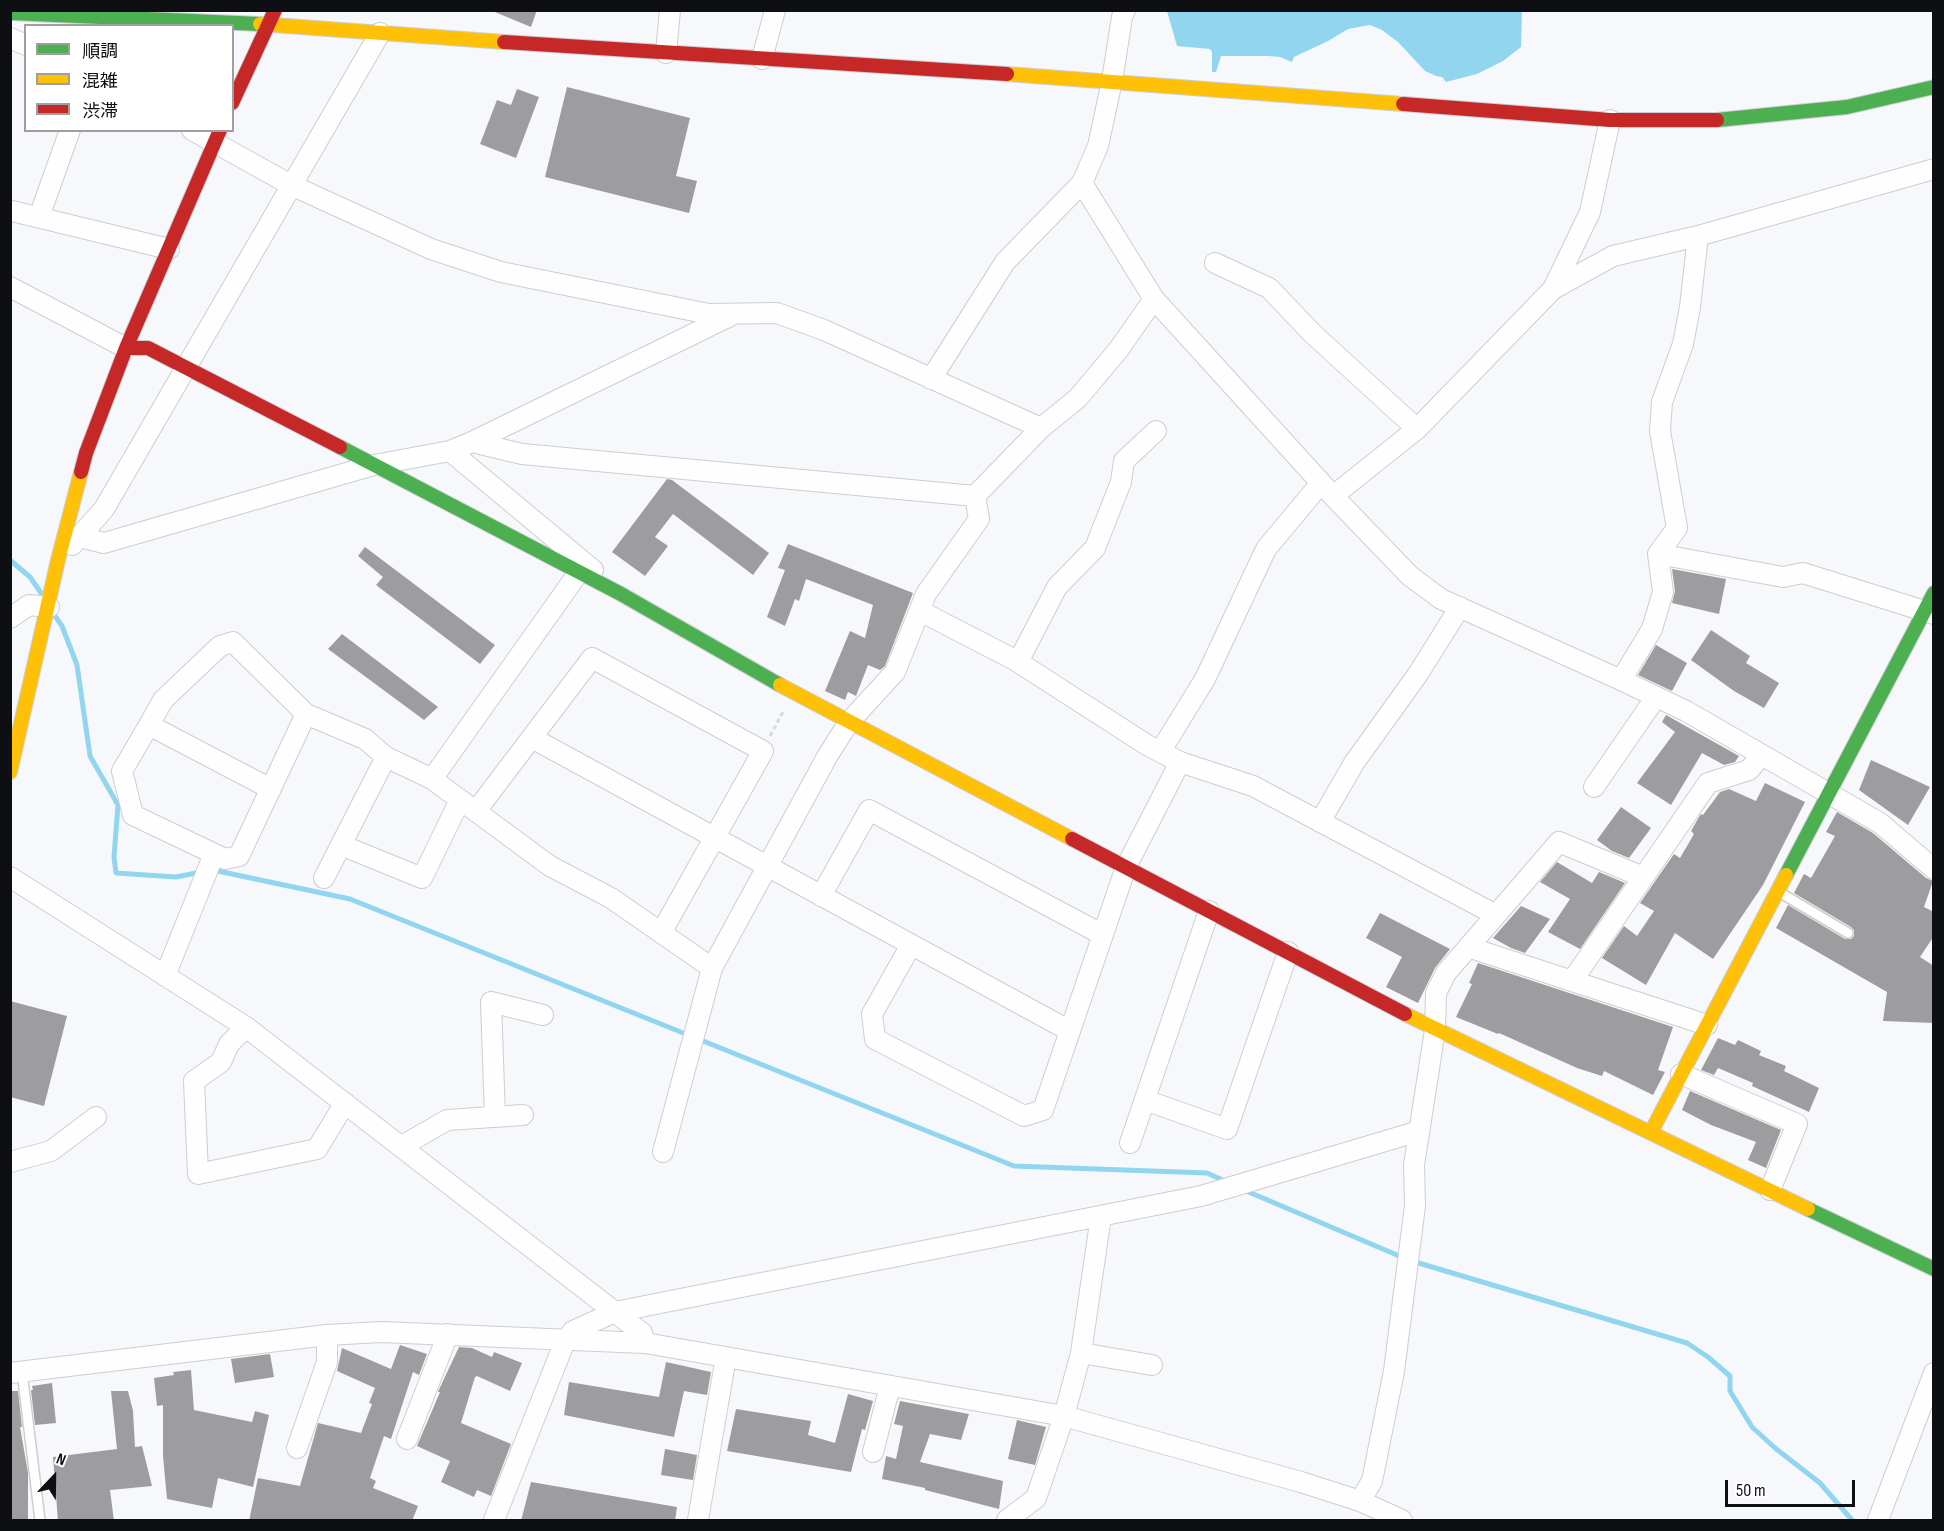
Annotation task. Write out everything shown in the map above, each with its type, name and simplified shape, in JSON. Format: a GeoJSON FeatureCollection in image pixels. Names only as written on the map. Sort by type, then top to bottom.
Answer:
{"type":"FeatureCollection","features":[{"type":"Feature","properties":{"kind":"street"},"geometry":{"type":"LineString","coordinates":[[234,100],[275,10]]}},
{"type":"Feature","properties":{"kind":"street"},"geometry":{"type":"LineString","coordinates":[[666,53],[670,10]]}},
{"type":"Feature","properties":{"kind":"street"},"geometry":{"type":"LineString","coordinates":[[762,59],[775,10]]}},
{"type":"Feature","properties":{"kind":"street"},"geometry":{"type":"LineString","coordinates":[[930,379],[1005,262],[1082,183],[1098,146],[1125,10]]}},
{"type":"Feature","properties":{"kind":"street"},"geometry":{"type":"LineString","coordinates":[[14,13],[268,24],[666,53],[1112,81],[1610,120],[1725,120],[1847,107],[1934,87]]}},
{"type":"Feature","properties":{"kind":"street"},"geometry":{"type":"LineString","coordinates":[[58,560],[104,509],[380,33]]}},
{"type":"Feature","properties":{"kind":"street"},"geometry":{"type":"LineString","coordinates":[[10,38],[24,44]]}},
{"type":"Feature","properties":{"kind":"street"},"geometry":{"type":"LineString","coordinates":[[1553,289],[1590,212],[1610,120]]}},
{"type":"Feature","properties":{"kind":"street"},"geometry":{"type":"LineString","coordinates":[[39,217],[69,132]]}},
{"type":"Feature","properties":{"kind":"street"},"geometry":{"type":"LineString","coordinates":[[199,132],[218,137],[291,185],[431,249],[501,272],[709,314],[777,313],[824,330],[1041,428]]}},
{"type":"Feature","properties":{"kind":"street"},"geometry":{"type":"LineString","coordinates":[[10,772],[58,560],[86,453],[126,348],[218,137]]}},
{"type":"Feature","properties":{"kind":"street"},"geometry":{"type":"LineString","coordinates":[[1334,496],[1417,429],[1553,289],[1613,256],[1698,236],[1934,169]]}},
{"type":"Feature","properties":{"kind":"street"},"geometry":{"type":"LineString","coordinates":[[1082,183],[1154,299],[1410,576],[1441,599],[1686,711],[1880,823],[1934,869]]}},
{"type":"Feature","properties":{"kind":"street"},"geometry":{"type":"LineString","coordinates":[[12,211],[169,249]]}},
{"type":"Feature","properties":{"kind":"street"},"geometry":{"type":"LineString","coordinates":[[1621,680],[1652,629],[1663,592],[1658,554],[1677,528],[1660,431],[1662,402],[1683,344],[1690,307],[1698,236]]}},
{"type":"Feature","properties":{"kind":"street"},"geometry":{"type":"LineString","coordinates":[[1215,263],[1269,288],[1312,334],[1417,429]]}},
{"type":"Feature","properties":{"kind":"street"},"geometry":{"type":"LineString","coordinates":[[10,287],[126,348],[148,348],[374,465],[621,594],[794,693],[1435,1029],[1934,1269]]}},
{"type":"Feature","properties":{"kind":"street"},"geometry":{"type":"LineString","coordinates":[[975,496],[1041,428],[1078,398],[1119,350],[1154,299]]}},
{"type":"Feature","properties":{"kind":"street"},"geometry":{"type":"LineString","coordinates":[[80,537],[104,543],[374,465],[450,451],[737,313]]}},
{"type":"Feature","properties":{"kind":"street"},"geometry":{"type":"LineString","coordinates":[[1018,662],[1057,587],[1095,548],[1121,482],[1124,461],[1156,431]]}},
{"type":"Feature","properties":{"kind":"street"},"geometry":{"type":"LineString","coordinates":[[472,442],[522,454],[975,496]]}},
{"type":"Feature","properties":{"kind":"street"},"geometry":{"type":"LineString","coordinates":[[450,451],[621,594]]}},
{"type":"Feature","properties":{"kind":"street"},"geometry":{"type":"LineString","coordinates":[[1160,752],[1205,679],[1266,549],[1316,489],[1319,480]]}},
{"type":"Feature","properties":{"kind":"street"},"geometry":{"type":"LineString","coordinates":[[663,1152],[712,968],[828,755],[849,722],[895,672],[926,594],[980,519],[975,496]]}},
{"type":"Feature","properties":{"kind":"street"},"geometry":{"type":"LineString","coordinates":[[1651,1132],[1828,792],[1931,606],[1803,573],[1783,577],[1658,554]]}},
{"type":"Feature","properties":{"kind":"street"},"geometry":{"type":"LineString","coordinates":[[432,779],[579,572]]}},
{"type":"Feature","properties":{"kind":"street"},"geometry":{"type":"LineString","coordinates":[[10,618],[29,605],[49,607]]}},
{"type":"Feature","properties":{"kind":"street"},"geometry":{"type":"LineString","coordinates":[[1320,822],[1354,763],[1418,674],[1460,608]]}},
{"type":"Feature","properties":{"kind":"street"},"geometry":{"type":"LineString","coordinates":[[920,611],[1018,662],[1160,752],[1180,762],[1253,786],[1496,915]]}},
{"type":"Feature","properties":{"kind":"street"},"geometry":{"type":"LineString","coordinates":[[306,714],[239,856],[225,859],[133,815],[122,771],[148,725],[163,700],[220,646],[233,642],[306,714],[365,739],[386,758],[432,779],[550,866],[611,898],[712,968]]}},
{"type":"Feature","properties":{"kind":"street"},"geometry":{"type":"LineString","coordinates":[[341,845],[422,878],[468,806],[532,738],[592,658],[763,751],[661,933]]}},
{"type":"Feature","properties":{"kind":"street"},"geometry":{"type":"LineString","coordinates":[[1594,787],[1656,697]]}},
{"type":"Feature","properties":{"kind":"street"},"geometry":{"type":"LineString","coordinates":[[148,725],[271,789]]}},
{"type":"Feature","properties":{"kind":"street"},"geometry":{"type":"LineString","coordinates":[[532,738],[1070,1031]]}},
{"type":"Feature","properties":{"kind":"street"},"geometry":{"type":"LineString","coordinates":[[1572,981],[1708,783],[1749,770],[1761,756]]}},
{"type":"Feature","properties":{"kind":"street"},"geometry":{"type":"LineString","coordinates":[[324,878],[386,758]]}},
{"type":"Feature","properties":{"kind":"street"},"geometry":{"type":"LineString","coordinates":[[911,945],[872,1014],[875,1039],[1024,1116],[1043,1110],[1126,867],[1180,762]]}},
{"type":"Feature","properties":{"kind":"street"},"geometry":{"type":"LineString","coordinates":[[820,896],[869,810],[1103,935]]}},
{"type":"Feature","properties":{"kind":"street"},"geometry":{"type":"LineString","coordinates":[[1360,1501],[1372,1481],[1394,1371],[1415,1206],[1414,1165],[1435,1029],[1436,993],[1446,973],[1559,842],[1643,877]]}},
{"type":"Feature","properties":{"kind":"street"},"geometry":{"type":"LineString","coordinates":[[165,976],[214,854]]}},
{"type":"Feature","properties":{"kind":"street"},"geometry":{"type":"LineString","coordinates":[[10,877],[246,1028],[642,1333],[645,1343]]}},
{"type":"Feature","properties":{"kind":"street"},"geometry":{"type":"LineString","coordinates":[[1130,1143],[1209,910]]}},
{"type":"Feature","properties":{"kind":"street"},"geometry":{"type":"LineString","coordinates":[[1468,947],[1707,1025]]}},
{"type":"Feature","properties":{"kind":"street"},"geometry":{"type":"LineString","coordinates":[[1145,1100],[1227,1129],[1288,952]]}},
{"type":"Feature","properties":{"kind":"street"},"geometry":{"type":"LineString","coordinates":[[495,1117],[491,1002],[543,1014]]}},
{"type":"Feature","properties":{"kind":"street"},"geometry":{"type":"LineString","coordinates":[[246,1028],[229,1044],[221,1062],[194,1081],[198,1174],[317,1149],[345,1103]]}},
{"type":"Feature","properties":{"kind":"street"},"geometry":{"type":"LineString","coordinates":[[1681,1074],[1797,1124],[1770,1190]]}},
{"type":"Feature","properties":{"kind":"street"},"geometry":{"type":"LineString","coordinates":[[402,1146],[447,1120],[523,1115]]}},
{"type":"Feature","properties":{"kind":"street"},"geometry":{"type":"LineString","coordinates":[[10,1162],[51,1151],[96,1117]]}},
{"type":"Feature","properties":{"kind":"street"},"geometry":{"type":"LineString","coordinates":[[494,1521],[566,1341],[573,1331],[615,1312],[1201,1196],[1419,1131]]}},
{"type":"Feature","properties":{"kind":"street"},"geometry":{"type":"LineString","coordinates":[[1008,1521],[1036,1497],[1064,1416],[1081,1353],[1101,1216]]}},
{"type":"Feature","properties":{"kind":"street"},"geometry":{"type":"LineString","coordinates":[[16,1372],[327,1335],[381,1332],[645,1343],[1064,1416],[1301,1482],[1360,1501],[1402,1521]]}},
{"type":"Feature","properties":{"kind":"street"},"geometry":{"type":"LineString","coordinates":[[407,1438],[448,1334]]}},
{"type":"Feature","properties":{"kind":"street"},"geometry":{"type":"LineString","coordinates":[[297,1448],[327,1362],[327,1335]]}},
{"type":"Feature","properties":{"kind":"street"},"geometry":{"type":"LineString","coordinates":[[1081,1353],[1152,1365]]}},
{"type":"Feature","properties":{"kind":"street"},"geometry":{"type":"LineString","coordinates":[[698,1521],[726,1358]]}},
{"type":"Feature","properties":{"kind":"street"},"geometry":{"type":"LineString","coordinates":[[1878,1521],[1934,1373]]}},
{"type":"Feature","properties":{"kind":"street"},"geometry":{"type":"LineString","coordinates":[[873,1452],[890,1386]]}},
{"type":"Feature","properties":{"kind":"lane"},"geometry":{"type":"LineString","coordinates":[[1777,891],[1848,933]]}},
{"type":"Feature","properties":{"kind":"lane"},"geometry":{"type":"LineString","coordinates":[[16,1372],[40,1521]]}},
{"type":"Feature","properties":{"kind":"path"},"geometry":{"type":"LineString","coordinates":[[763,751],[794,693]]}},
{"type":"Feature","properties":{"kind":"water"},"geometry":{"type":"Polygon","coordinates":[[[1167,11],[1522,11],[1521,47],[1503,61],[1477,74],[1446,82],[1442,77],[1425,71],[1398,42],[1382,30],[1370,25],[1348,29],[1294,57],[1292,62],[1280,57],[1221,56],[1216,72],[1212,72],[1210,49],[1177,46],[1167,11]]]}},
{"type":"Feature","properties":{"kind":"building"},"geometry":{"type":"Polygon","coordinates":[[[490,10],[537,10],[531,27],[490,10]]]}},
{"type":"Feature","properties":{"kind":"building"},"geometry":{"type":"Polygon","coordinates":[[[567,87],[690,118],[676,176],[697,181],[689,213],[545,177],[567,87]]]}},
{"type":"Feature","properties":{"kind":"building"},"geometry":{"type":"Polygon","coordinates":[[[517,89],[539,97],[516,158],[480,144],[497,100],[511,105],[517,89]]]}},
{"type":"Feature","properties":{"kind":"building"},"geometry":{"type":"Polygon","coordinates":[[[667,479],[672,480],[769,553],[753,575],[673,514],[655,537],[668,546],[645,576],[612,552],[667,479]]]}},
{"type":"Feature","properties":{"kind":"building"},"geometry":{"type":"Polygon","coordinates":[[[788,544],[913,593],[885,666],[880,670],[868,665],[856,696],[848,692],[845,700],[825,691],[850,631],[865,638],[873,605],[806,579],[799,601],[795,599],[785,626],[767,617],[785,570],[778,568],[788,544]]]}},
{"type":"Feature","properties":{"kind":"building"},"geometry":{"type":"Polygon","coordinates":[[[365,547],[495,645],[480,664],[376,585],[383,577],[358,556],[365,547]]]}},
{"type":"Feature","properties":{"kind":"building"},"geometry":{"type":"Polygon","coordinates":[[[1672,569],[1726,579],[1719,614],[1672,603],[1675,591],[1672,569]]]}},
{"type":"Feature","properties":{"kind":"building"},"geometry":{"type":"Polygon","coordinates":[[[1711,630],[1750,656],[1746,663],[1779,683],[1764,708],[1734,691],[1691,660],[1711,630]]]}},
{"type":"Feature","properties":{"kind":"building"},"geometry":{"type":"Polygon","coordinates":[[[342,634],[438,707],[424,720],[328,649],[342,634]]]}},
{"type":"Feature","properties":{"kind":"building"},"geometry":{"type":"Polygon","coordinates":[[[1656,645],[1687,663],[1672,691],[1638,675],[1656,645]]]}},
{"type":"Feature","properties":{"kind":"building"},"geometry":{"type":"Polygon","coordinates":[[[1666,715],[1739,756],[1735,762],[1724,765],[1702,753],[1671,805],[1637,783],[1675,732],[1662,722],[1666,715]]]}},
{"type":"Feature","properties":{"kind":"building"},"geometry":{"type":"Polygon","coordinates":[[[1871,760],[1930,787],[1908,825],[1859,790],[1871,760]]]}},
{"type":"Feature","properties":{"kind":"building"},"geometry":{"type":"Polygon","coordinates":[[[1765,783],[1805,802],[1763,885],[1713,959],[1675,933],[1646,985],[1602,958],[1624,926],[1637,936],[1654,911],[1640,903],[1674,854],[1680,858],[1694,834],[1691,831],[1699,817],[1720,792],[1729,789],[1756,801],[1765,783]]]}},
{"type":"Feature","properties":{"kind":"building"},"geometry":{"type":"Polygon","coordinates":[[[1621,807],[1651,828],[1629,858],[1612,851],[1597,840],[1621,807]]]}},
{"type":"Feature","properties":{"kind":"building"},"geometry":{"type":"Polygon","coordinates":[[[1837,812],[1873,833],[1926,878],[1933,881],[1924,907],[1934,912],[1934,936],[1920,957],[1934,966],[1934,1023],[1883,1021],[1887,992],[1776,928],[1788,905],[1845,939],[1851,939],[1854,936],[1854,930],[1851,927],[1794,893],[1804,874],[1811,878],[1835,836],[1826,832],[1837,812]]]}},
{"type":"Feature","properties":{"kind":"building"},"geometry":{"type":"Polygon","coordinates":[[[1557,862],[1592,883],[1599,872],[1625,883],[1580,949],[1548,932],[1570,899],[1540,882],[1557,862]]]}},
{"type":"Feature","properties":{"kind":"building"},"geometry":{"type":"Polygon","coordinates":[[[1521,906],[1550,919],[1525,953],[1493,938],[1521,906]]]}},
{"type":"Feature","properties":{"kind":"building"},"geometry":{"type":"Polygon","coordinates":[[[1380,913],[1450,949],[1435,968],[1418,1003],[1386,987],[1402,957],[1366,938],[1380,913]]]}},
{"type":"Feature","properties":{"kind":"building"},"geometry":{"type":"Polygon","coordinates":[[[1478,963],[1673,1027],[1658,1070],[1665,1072],[1653,1095],[1604,1071],[1602,1076],[1577,1068],[1499,1033],[1456,1017],[1472,984],[1469,983],[1478,963]]]}},
{"type":"Feature","properties":{"kind":"building"},"geometry":{"type":"Polygon","coordinates":[[[10,1001],[67,1016],[44,1106],[10,1097],[10,1001]]]}},
{"type":"Feature","properties":{"kind":"building"},"geometry":{"type":"Polygon","coordinates":[[[1718,1038],[1735,1045],[1738,1040],[1761,1051],[1759,1055],[1786,1066],[1784,1071],[1819,1088],[1809,1112],[1718,1068],[1714,1075],[1701,1070],[1718,1038]]]}},
{"type":"Feature","properties":{"kind":"building"},"geometry":{"type":"Polygon","coordinates":[[[1690,1091],[1781,1130],[1766,1168],[1748,1160],[1756,1142],[1711,1125],[1682,1110],[1690,1091]]]}},
{"type":"Feature","properties":{"kind":"building"},"geometry":{"type":"Polygon","coordinates":[[[400,1345],[427,1354],[419,1375],[413,1372],[391,1439],[384,1436],[370,1478],[376,1481],[373,1488],[418,1506],[412,1521],[249,1521],[258,1478],[300,1486],[318,1423],[361,1433],[372,1404],[369,1403],[375,1388],[337,1371],[342,1348],[391,1369],[400,1345]]]}},
{"type":"Feature","properties":{"kind":"building"},"geometry":{"type":"Polygon","coordinates":[[[459,1347],[472,1348],[492,1357],[494,1352],[522,1363],[510,1391],[475,1377],[461,1423],[511,1444],[491,1496],[477,1490],[474,1497],[441,1482],[450,1461],[417,1446],[459,1347]]]}},
{"type":"Feature","properties":{"kind":"building"},"geometry":{"type":"Polygon","coordinates":[[[270,1354],[274,1377],[235,1383],[231,1359],[270,1354]]]}},
{"type":"Feature","properties":{"kind":"building"},"geometry":{"type":"Polygon","coordinates":[[[666,1362],[711,1372],[707,1395],[684,1391],[674,1437],[564,1415],[569,1382],[659,1397],[666,1362]]]}},
{"type":"Feature","properties":{"kind":"building"},"geometry":{"type":"Polygon","coordinates":[[[191,1370],[194,1410],[252,1422],[255,1411],[269,1415],[253,1487],[218,1478],[212,1508],[167,1499],[163,1456],[163,1405],[157,1406],[154,1378],[174,1375],[173,1372],[191,1370]]]}},
{"type":"Feature","properties":{"kind":"building"},"geometry":{"type":"Polygon","coordinates":[[[52,1383],[56,1423],[35,1425],[32,1386],[52,1383]]]}},
{"type":"Feature","properties":{"kind":"building"},"geometry":{"type":"Polygon","coordinates":[[[10,1391],[18,1391],[22,1427],[20,1427],[28,1473],[28,1521],[10,1521],[10,1391]]]}},
{"type":"Feature","properties":{"kind":"building"},"geometry":{"type":"Polygon","coordinates":[[[111,1391],[128,1391],[133,1411],[135,1447],[142,1446],[152,1486],[110,1490],[114,1521],[58,1521],[53,1457],[117,1449],[111,1391]]]}},
{"type":"Feature","properties":{"kind":"building"},"geometry":{"type":"Polygon","coordinates":[[[848,1394],[873,1401],[865,1430],[862,1429],[851,1472],[727,1451],[736,1409],[811,1421],[808,1435],[835,1443],[848,1394]]]}},
{"type":"Feature","properties":{"kind":"building"},"geometry":{"type":"Polygon","coordinates":[[[900,1401],[969,1414],[961,1440],[930,1434],[920,1462],[1003,1481],[999,1509],[925,1490],[925,1488],[882,1479],[886,1456],[896,1459],[903,1426],[894,1424],[900,1401]]]}},
{"type":"Feature","properties":{"kind":"building"},"geometry":{"type":"Polygon","coordinates":[[[1017,1420],[1046,1427],[1035,1465],[1008,1459],[1017,1420]]]}},
{"type":"Feature","properties":{"kind":"building"},"geometry":{"type":"Polygon","coordinates":[[[665,1449],[697,1455],[693,1480],[661,1475],[665,1449]]]}},
{"type":"Feature","properties":{"kind":"building"},"geometry":{"type":"Polygon","coordinates":[[[531,1482],[677,1507],[675,1521],[521,1521],[531,1482]]]}},
{"type":"Feature","properties":{"kind":"waterway"},"geometry":{"type":"LineString","coordinates":[[10,560],[30,577],[41,593]]}},
{"type":"Feature","properties":{"kind":"waterway"},"geometry":{"type":"LineString","coordinates":[[55,616],[62,626],[77,665],[90,756],[118,805],[114,857],[116,873],[176,877],[201,872]]}},
{"type":"Feature","properties":{"kind":"waterway"},"geometry":{"type":"LineString","coordinates":[[213,870],[350,899],[1014,1166],[1207,1173],[1227,1182]]}},
{"type":"Feature","properties":{"kind":"waterway"},"geometry":{"type":"LineString","coordinates":[[1244,1190],[1404,1258]]}},
{"type":"Feature","properties":{"kind":"waterway"},"geometry":{"type":"LineString","coordinates":[[1412,1261],[1687,1343],[1730,1376],[1730,1391],[1752,1427],[1820,1483],[1852,1520]]}},
{"type":"Feature","properties":{"kind":"traffic: fast"},"geometry":{"type":"LineString","coordinates":[[10,13],[260,24]]}},
{"type":"Feature","properties":{"kind":"traffic: fast"},"geometry":{"type":"LineString","coordinates":[[1717,120],[1847,107],[1934,87]]}},
{"type":"Feature","properties":{"kind":"traffic: fast"},"geometry":{"type":"LineString","coordinates":[[340,447],[621,594],[780,685]]}},
{"type":"Feature","properties":{"kind":"traffic: fast"},"geometry":{"type":"LineString","coordinates":[[1786,875],[1934,593]]}},
{"type":"Feature","properties":{"kind":"traffic: fast"},"geometry":{"type":"LineString","coordinates":[[1808,1209],[1934,1269]]}},
{"type":"Feature","properties":{"kind":"traffic: slow"},"geometry":{"type":"LineString","coordinates":[[260,24],[504,42]]}},
{"type":"Feature","properties":{"kind":"traffic: slow"},"geometry":{"type":"LineString","coordinates":[[1007,74],[1403,104]]}},
{"type":"Feature","properties":{"kind":"traffic: slow"},"geometry":{"type":"LineString","coordinates":[[10,772],[58,560],[81,472]]}},
{"type":"Feature","properties":{"kind":"traffic: slow"},"geometry":{"type":"LineString","coordinates":[[780,685],[1072,839]]}},
{"type":"Feature","properties":{"kind":"traffic: slow"},"geometry":{"type":"LineString","coordinates":[[1651,1132],[1786,875]]}},
{"type":"Feature","properties":{"kind":"traffic: slow"},"geometry":{"type":"LineString","coordinates":[[1405,1014],[1808,1209]]}},
{"type":"Feature","properties":{"kind":"traffic: jam"},"geometry":{"type":"LineString","coordinates":[[234,99],[275,10]]}},
{"type":"Feature","properties":{"kind":"traffic: jam"},"geometry":{"type":"LineString","coordinates":[[504,42],[1007,74]]}},
{"type":"Feature","properties":{"kind":"traffic: jam"},"geometry":{"type":"LineString","coordinates":[[1403,104],[1610,120],[1717,120]]}},
{"type":"Feature","properties":{"kind":"traffic: jam"},"geometry":{"type":"LineString","coordinates":[[81,472],[126,348],[219,132]]}},
{"type":"Feature","properties":{"kind":"traffic: jam"},"geometry":{"type":"LineString","coordinates":[[126,348],[148,348],[340,447]]}},
{"type":"Feature","properties":{"kind":"traffic: jam"},"geometry":{"type":"LineString","coordinates":[[1072,839],[1405,1014]]}}]}
